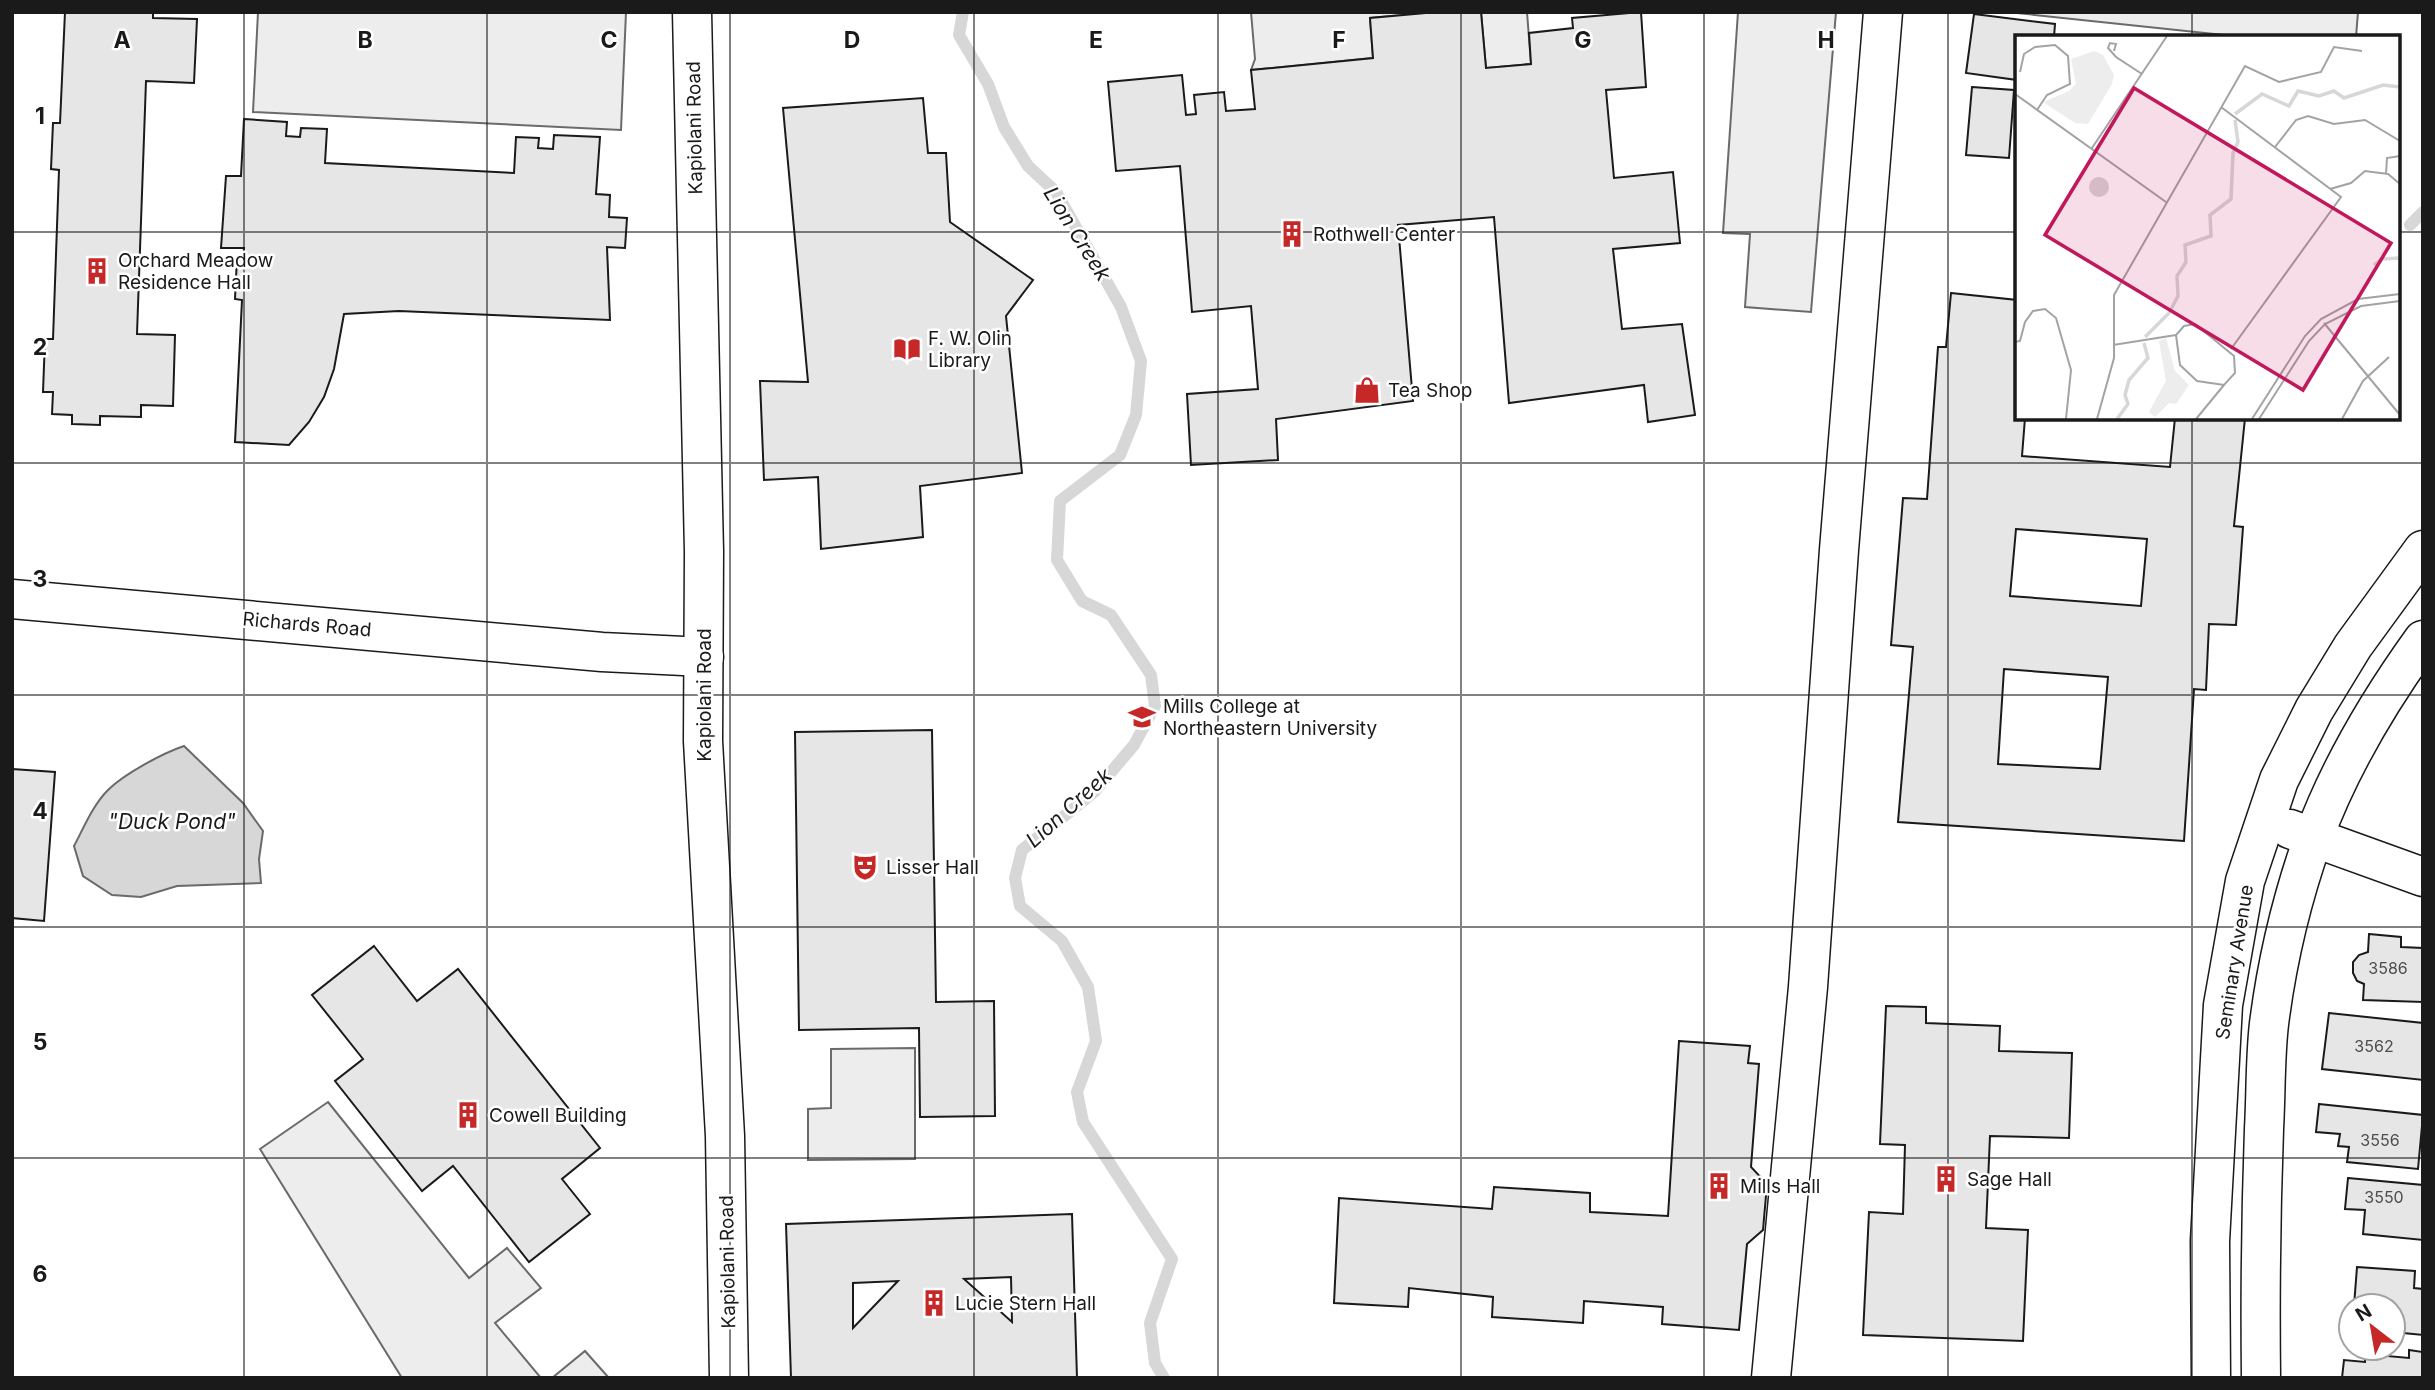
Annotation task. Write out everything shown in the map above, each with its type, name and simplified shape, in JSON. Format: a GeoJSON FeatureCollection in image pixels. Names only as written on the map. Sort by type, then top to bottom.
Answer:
{"type":"FeatureCollection","features":[{"type":"Feature","properties":{"kind":"street","name":"Kapiolani Road"},"geometry":{"type":"LineString","coordinates":[[692,12],[705,566],[704,760],[725,1136],[729,1378]]}},
{"type":"Feature","properties":{"kind":"street"},"geometry":{"type":"LineString","coordinates":[[1771,1378],[1808,987],[1839,550],[1883,12]]}},
{"type":"Feature","properties":{"kind":"street","name":"Seminary Avenue"},"geometry":{"type":"LineString","coordinates":[[2211,1378],[2210,1241],[2223,1005],[2245,881],[2279,780],[2314,710],[2353,646],[2423,550]]}},
{"type":"Feature","properties":{"kind":"street","name":"Richards Road"},"geometry":{"type":"LineString","coordinates":[[12,599],[602,652],[705,657]]}},
{"type":"Feature","properties":{"kind":"street"},"geometry":{"type":"LineString","coordinates":[[2261,1378],[2260,1244],[2269,1024],[2285,936],[2314,838],[2330,797],[2360,738],[2397,676],[2423,640]]}},
{"type":"Feature","properties":{"kind":"street"},"geometry":{"type":"LineString","coordinates":[[2265,820],[2423,877]]}},
{"type":"Feature","properties":{"kind":"shaded area"},"geometry":{"type":"Polygon","coordinates":[[[258,12],[626,12],[621,130],[253,112],[258,12]]]}},
{"type":"Feature","properties":{"kind":"shaded area"},"geometry":{"type":"Polygon","coordinates":[[[1251,12],[1437,12],[1370,18],[1373,58],[1251,70],[1255,59],[1251,12]]]}},
{"type":"Feature","properties":{"kind":"shaded area"},"geometry":{"type":"Polygon","coordinates":[[[1481,12],[1527,12],[1531,64],[1486,68],[1481,12]]]}},
{"type":"Feature","properties":{"kind":"shaded area"},"geometry":{"type":"Polygon","coordinates":[[[1738,12],[1836,12],[1811,312],[1745,307],[1750,234],[1723,233],[1738,12]]]}},
{"type":"Feature","properties":{"kind":"shaded area"},"geometry":{"type":"Polygon","coordinates":[[[2007,12],[2358,12],[2356,35],[2224,35],[2007,12]]]}},
{"type":"Feature","properties":{"kind":"shaded area"},"geometry":{"type":"Polygon","coordinates":[[[915,1048],[915,1159],[808,1160],[808,1109],[831,1108],[831,1049],[915,1048]]]}},
{"type":"Feature","properties":{"kind":"shaded area"},"geometry":{"type":"Polygon","coordinates":[[[328,1102],[469,1278],[507,1248],[541,1288],[495,1323],[541,1378],[402,1378],[260,1149],[328,1102]]]}},
{"type":"Feature","properties":{"kind":"shaded area"},"geometry":{"type":"Polygon","coordinates":[[[585,1351],[609,1378],[552,1378],[585,1351]]]}},
{"type":"Feature","properties":{"kind":"water","name":"\"Duck Pond\""},"geometry":{"type":"Polygon","coordinates":[[[184,746],[243,803],[263,831],[259,859],[261,883],[177,886],[141,897],[112,895],[83,876],[74,846],[93,809],[108,790],[144,765],[184,746]]]}},
{"type":"Feature","properties":{"kind":"building","name":"Orchard Meadow Residence Hall"},"geometry":{"type":"Polygon","coordinates":[[[65,12],[153,12],[153,18],[197,19],[194,83],[146,81],[137,334],[175,335],[173,406],[141,405],[141,417],[100,416],[100,425],[72,424],[72,415],[52,414],[53,392],[43,392],[45,339],[53,339],[59,170],[51,169],[53,123],[60,123],[65,12]]]}},
{"type":"Feature","properties":{"kind":"building","name":"Rothwell Center"},"geometry":{"type":"Polygon","coordinates":[[[1437,12],[1481,12],[1486,68],[1531,64],[1529,33],[1573,28],[1572,18],[1641,12],[1646,87],[1606,90],[1614,178],[1673,172],[1680,243],[1613,249],[1622,329],[1682,324],[1695,415],[1648,422],[1644,385],[1509,403],[1494,217],[1398,225],[1413,401],[1276,419],[1278,460],[1191,465],[1187,394],[1258,389],[1251,306],[1192,312],[1180,166],[1116,171],[1108,82],[1182,75],[1186,115],[1196,114],[1194,95],[1224,92],[1226,111],[1255,109],[1251,70],[1373,58],[1370,18],[1437,12]]]}},
{"type":"Feature","properties":{"kind":"building"},"geometry":{"type":"Polygon","coordinates":[[[1974,14],[2055,24],[2054,35],[2015,35],[2015,80],[1966,73],[1974,14]]]}},
{"type":"Feature","properties":{"kind":"building"},"geometry":{"type":"Polygon","coordinates":[[[1972,87],[2014,90],[2009,158],[1966,155],[1972,87]]]}},
{"type":"Feature","properties":{"kind":"building","name":"F. W. Olin Library"},"geometry":{"type":"Polygon","coordinates":[[[923,98],[928,153],[946,153],[950,222],[1033,280],[1006,316],[1022,473],[920,486],[923,537],[821,549],[818,477],[764,480],[760,381],[808,382],[783,108],[923,98]]]}},
{"type":"Feature","properties":{"kind":"building"},"geometry":{"type":"Polygon","coordinates":[[[244,119],[287,122],[286,136],[300,137],[301,128],[327,129],[325,163],[514,173],[516,137],[539,138],[538,148],[553,149],[554,135],[600,137],[596,194],[610,195],[609,217],[627,218],[625,248],[607,247],[610,320],[399,311],[344,314],[334,369],[324,397],[309,422],[289,445],[235,442],[242,300],[235,299],[237,258],[243,259],[244,248],[221,248],[226,176],[241,176],[244,119]]]}},
{"type":"Feature","properties":{"kind":"building"},"geometry":{"type":"Polygon","coordinates":[[[1951,293],[2015,300],[2015,420],[2025,420],[2022,456],[2170,467],[2175,420],[2245,420],[2234,526],[2243,527],[2236,625],[2209,624],[2206,690],[2194,689],[2184,841],[1898,822],[1913,647],[1891,645],[1903,498],[1927,499],[1938,347],[1946,347],[1951,293]],[[2016,529],[2010,596],[2141,606],[2147,539],[2016,529]],[[2004,669],[1998,764],[2100,769],[2108,677],[2004,669]]]}},
{"type":"Feature","properties":{"kind":"building","name":"Lisser Hall"},"geometry":{"type":"Polygon","coordinates":[[[932,730],[936,1002],[994,1001],[995,1116],[920,1117],[919,1028],[799,1030],[795,732],[932,730]]]}},
{"type":"Feature","properties":{"kind":"building"},"geometry":{"type":"Polygon","coordinates":[[[12,769],[55,772],[44,921],[12,918],[12,769]]]}},
{"type":"Feature","properties":{"kind":"building"},"geometry":{"type":"Polygon","coordinates":[[[2369,934],[2401,937],[2401,947],[2423,948],[2423,1002],[2363,1000],[2364,984],[2357,981],[2353,973],[2353,962],[2359,955],[2368,952],[2369,934]]]}},
{"type":"Feature","properties":{"kind":"building","name":"Cowell Building"},"geometry":{"type":"Polygon","coordinates":[[[374,946],[417,1001],[458,969],[600,1148],[562,1179],[590,1214],[529,1262],[453,1166],[422,1191],[335,1081],[363,1059],[312,995],[374,946]]]}},
{"type":"Feature","properties":{"kind":"building","name":"Sage Hall"},"geometry":{"type":"Polygon","coordinates":[[[1886,1006],[1926,1007],[1926,1023],[2000,1026],[1999,1051],[2072,1053],[2069,1138],[1990,1136],[1986,1228],[2028,1230],[2023,1341],[1863,1335],[1869,1212],[1903,1214],[1905,1145],[1880,1144],[1886,1006]]]}},
{"type":"Feature","properties":{"kind":"building"},"geometry":{"type":"Polygon","coordinates":[[[2329,1013],[2423,1023],[2423,1080],[2322,1069],[2329,1013]]]}},
{"type":"Feature","properties":{"kind":"building","name":"Mills Hall"},"geometry":{"type":"Polygon","coordinates":[[[1679,1041],[1750,1046],[1748,1063],[1759,1064],[1751,1167],[1767,1184],[1763,1230],[1747,1244],[1739,1330],[1662,1324],[1663,1307],[1584,1301],[1583,1323],[1492,1317],[1493,1297],[1409,1288],[1408,1307],[1334,1303],[1339,1198],[1492,1209],[1494,1187],[1590,1193],[1590,1212],[1668,1216],[1679,1041]]]}},
{"type":"Feature","properties":{"kind":"building"},"geometry":{"type":"Polygon","coordinates":[[[2319,1104],[2423,1115],[2418,1169],[2347,1162],[2349,1147],[2338,1146],[2340,1134],[2316,1132],[2319,1104]]]}},
{"type":"Feature","properties":{"kind":"building"},"geometry":{"type":"Polygon","coordinates":[[[2348,1178],[2423,1185],[2423,1240],[2363,1234],[2365,1210],[2345,1209],[2348,1178]]]}},
{"type":"Feature","properties":{"kind":"building","name":"Lucie Stern Hall"},"geometry":{"type":"Polygon","coordinates":[[[1072,1214],[1077,1378],[791,1378],[786,1224],[1072,1214]],[[1011,1277],[964,1279],[1012,1322],[1011,1277]],[[898,1281],[853,1283],[853,1328],[898,1281]]]}},
{"type":"Feature","properties":{"kind":"building"},"geometry":{"type":"Polygon","coordinates":[[[2357,1267],[2415,1271],[2414,1288],[2423,1289],[2423,1335],[2407,1333],[2407,1292],[2355,1292],[2357,1267]]]}},
{"type":"Feature","properties":{"kind":"building"},"geometry":{"type":"Polygon","coordinates":[[[2409,1350],[2423,1352],[2423,1378],[2342,1378],[2344,1362],[2407,1362],[2409,1350]]]}},
{"type":"Feature","properties":{"kind":"waterway","name":"Lion Creek"},"geometry":{"type":"LineString","coordinates":[[963,12],[959,35],[988,84],[1004,127],[1028,166],[1056,192],[1121,307],[1141,361],[1136,415],[1120,455],[1060,501],[1057,560],[1082,601],[1111,615],[1151,675],[1155,706],[1134,745],[1094,792],[1022,850],[1015,878],[1020,906],[1062,941],[1088,987],[1096,1041],[1077,1092],[1083,1122],[1172,1259],[1150,1323],[1155,1363],[1164,1378]]}},
{"type":"Feature","properties":{"kind":"waterway"},"geometry":{"type":"LineString","coordinates":[[2410,225],[2423,212]]}},
{"type":"Feature","properties":{"kind":"place","name":"Rothwell Center"},"geometry":{"type":"Point","coordinates":[1292,234]}},
{"type":"Feature","properties":{"kind":"place","name":"Orchard Meadow Residence Hall"},"geometry":{"type":"Point","coordinates":[97,271]}},
{"type":"Feature","properties":{"kind":"place","name":"F. W. Olin Library"},"geometry":{"type":"Point","coordinates":[907,349]}},
{"type":"Feature","properties":{"kind":"place","name":"Tea Shop"},"geometry":{"type":"Point","coordinates":[1367,390]}},
{"type":"Feature","properties":{"kind":"place","name":"Mills College at Northeastern University"},"geometry":{"type":"Point","coordinates":[1142,717]}},
{"type":"Feature","properties":{"kind":"place","name":"Lisser Hall"},"geometry":{"type":"Point","coordinates":[865,867]}},
{"type":"Feature","properties":{"kind":"place","name":"Cowell Building"},"geometry":{"type":"Point","coordinates":[468,1115]}},
{"type":"Feature","properties":{"kind":"place","name":"Sage Hall"},"geometry":{"type":"Point","coordinates":[1946,1179]}},
{"type":"Feature","properties":{"kind":"place","name":"Mills Hall"},"geometry":{"type":"Point","coordinates":[1719,1186]}},
{"type":"Feature","properties":{"kind":"place","name":"Lucie Stern Hall"},"geometry":{"type":"Point","coordinates":[934,1303]}}]}
